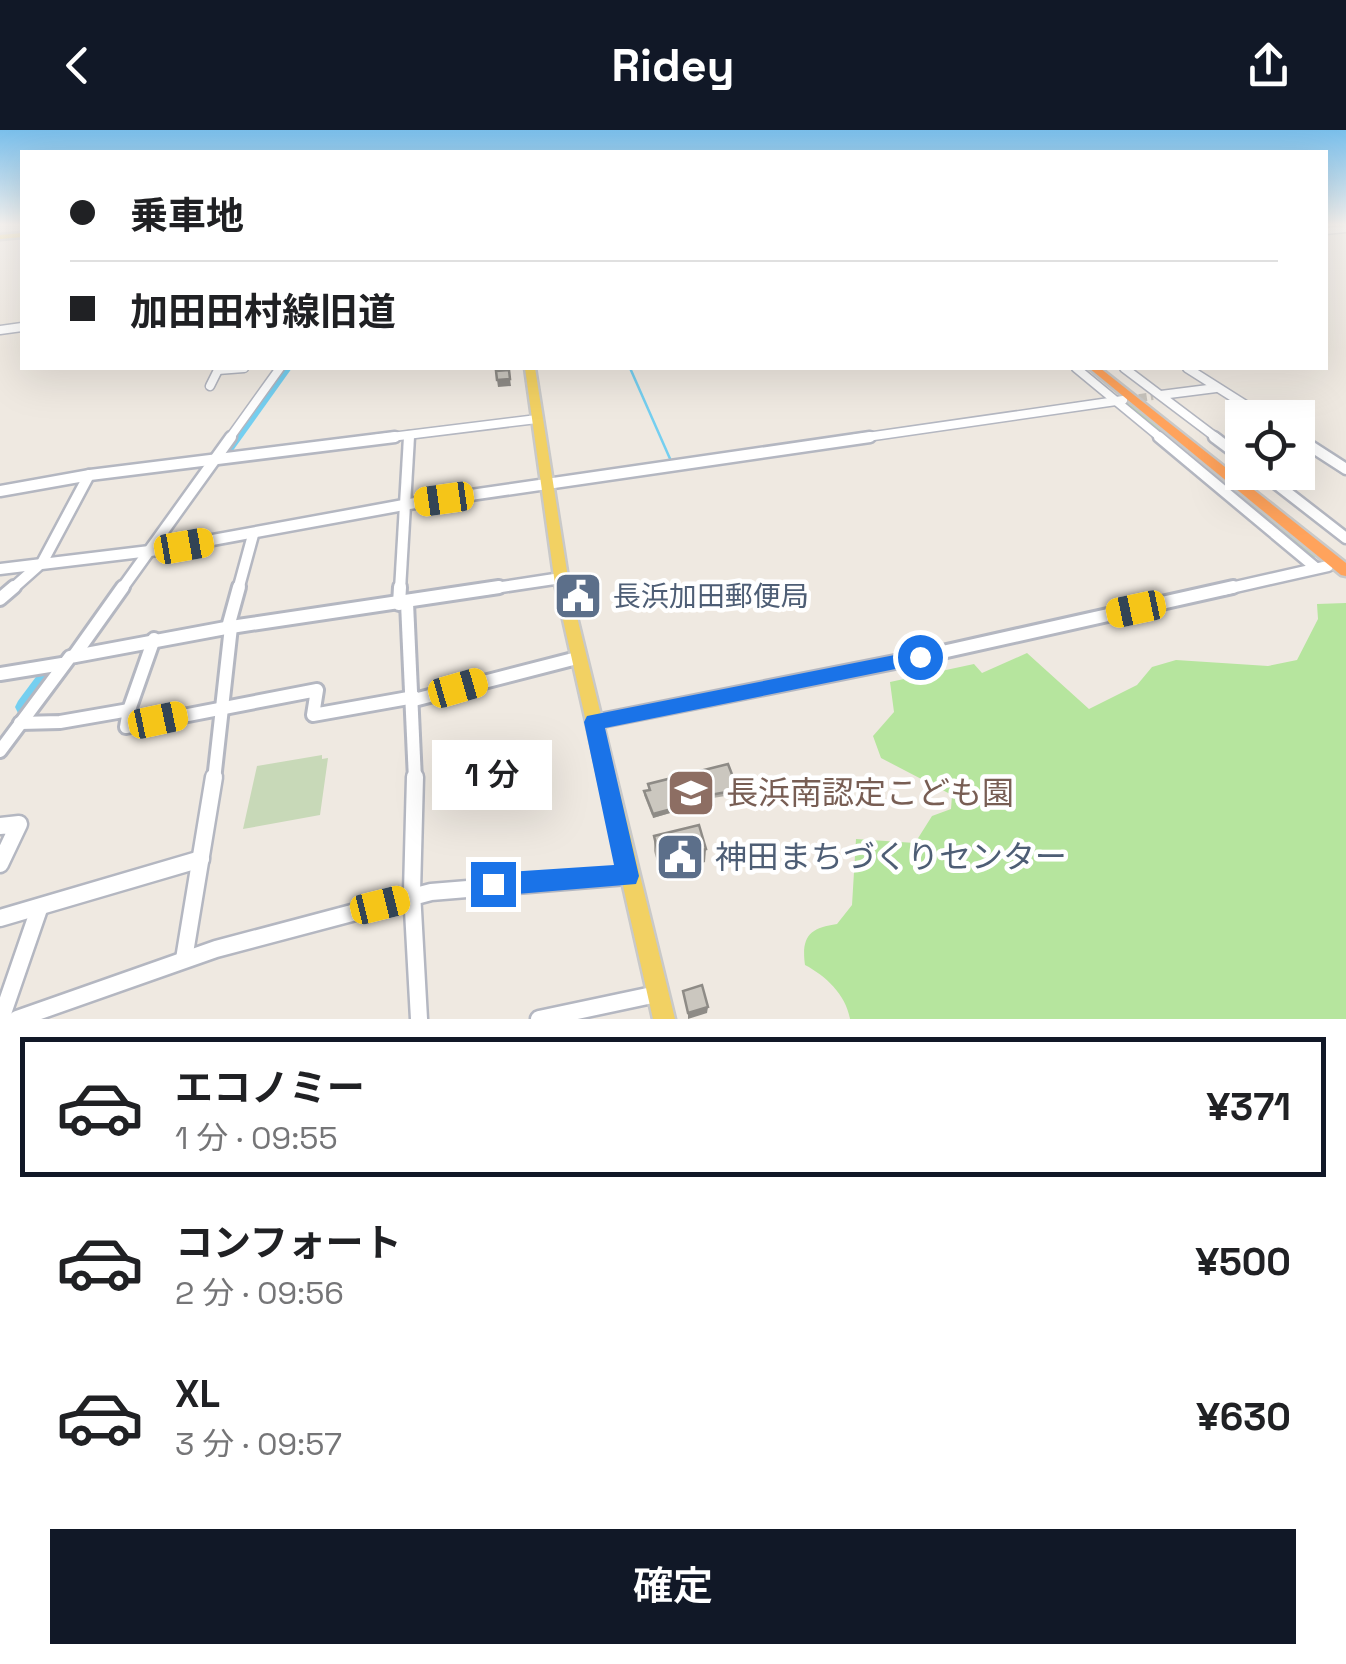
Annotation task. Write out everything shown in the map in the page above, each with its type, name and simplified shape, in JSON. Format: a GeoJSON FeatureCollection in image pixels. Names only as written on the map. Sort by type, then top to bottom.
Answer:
{"type":"FeatureCollection","features":[{"type":"Feature","properties":{"kind":"highway"},"geometry":{"type":"LineString","coordinates":[[1096,370],[1346,571]]}},
{"type":"Feature","properties":{"kind":"highway"},"geometry":{"type":"LineString","coordinates":[[1108,370],[1346,558]]}},
{"type":"Feature","properties":{"kind":"main road"},"geometry":{"type":"LineString","coordinates":[[530,370],[561,581],[664,1019]]}},
{"type":"Feature","properties":{"kind":"street"},"geometry":{"type":"LineString","coordinates":[[210,386],[218,370]]}},
{"type":"Feature","properties":{"kind":"street"},"geometry":{"type":"LineString","coordinates":[[0,751],[152,551],[279,370]]}},
{"type":"Feature","properties":{"kind":"street"},"geometry":{"type":"LineString","coordinates":[[594,722],[920,657],[1322,567],[1079,370]]}},
{"type":"Feature","properties":{"kind":"street"},"geometry":{"type":"LineString","coordinates":[[1126,370],[1225,446]]}},
{"type":"Feature","properties":{"kind":"street"},"geometry":{"type":"LineString","coordinates":[[1190,370],[1238,400]]}},
{"type":"Feature","properties":{"kind":"street"},"geometry":{"type":"LineString","coordinates":[[1157,396],[1214,388]]}},
{"type":"Feature","properties":{"kind":"street"},"geometry":{"type":"LineString","coordinates":[[0,569],[152,551],[404,505],[1119,401]]}},
{"type":"Feature","properties":{"kind":"street"},"geometry":{"type":"LineString","coordinates":[[0,490],[89,475],[538,419]]}},
{"type":"Feature","properties":{"kind":"street"},"geometry":{"type":"LineString","coordinates":[[409,436],[403,603],[414,698],[413,897],[420,1019]]}},
{"type":"Feature","properties":{"kind":"street"},"geometry":{"type":"LineString","coordinates":[[1315,449],[1346,469]]}},
{"type":"Feature","properties":{"kind":"street"},"geometry":{"type":"LineString","coordinates":[[0,599],[42,563],[89,475]]}},
{"type":"Feature","properties":{"kind":"street"},"geometry":{"type":"LineString","coordinates":[[1284,490],[1346,538]]}},
{"type":"Feature","properties":{"kind":"street"},"geometry":{"type":"LineString","coordinates":[[184,959],[224,706],[230,627],[254,534]]}},
{"type":"Feature","properties":{"kind":"street"},"geometry":{"type":"LineString","coordinates":[[0,674],[154,639],[561,581]]}},
{"type":"Feature","properties":{"kind":"street"},"geometry":{"type":"LineString","coordinates":[[154,639],[126,727],[317,690],[313,715],[414,698],[577,658]]}},
{"type":"Feature","properties":{"kind":"street"},"geometry":{"type":"LineString","coordinates":[[20,723],[60,722],[129,710]]}},
{"type":"Feature","properties":{"kind":"street"},"geometry":{"type":"LineString","coordinates":[[0,826],[19,824],[0,864]]}},
{"type":"Feature","properties":{"kind":"street"},"geometry":{"type":"LineString","coordinates":[[0,918],[201,858]]}},
{"type":"Feature","properties":{"kind":"street"},"geometry":{"type":"LineString","coordinates":[[17,1019],[184,959],[413,897],[471,886],[628,876]]}},
{"type":"Feature","properties":{"kind":"street"},"geometry":{"type":"LineString","coordinates":[[1,1019],[39,909]]}},
{"type":"Feature","properties":{"kind":"street"},"geometry":{"type":"LineString","coordinates":[[539,1019],[657,994]]}},
{"type":"Feature","properties":{"kind":"green space"},"geometry":{"type":"Polygon","coordinates":[[[1124,402],[1225,481],[1225,488],[1124,402]]]}},
{"type":"Feature","properties":{"kind":"green space"},"geometry":{"type":"Polygon","coordinates":[[[1228,490],[1236,490],[1321,559],[1302,553],[1228,490]]]}},
{"type":"Feature","properties":{"kind":"green space"},"geometry":{"type":"Polygon","coordinates":[[[1346,603],[1346,1019],[850,1019],[834,987],[805,965],[809,935],[837,924],[852,905],[856,839],[915,843],[932,816],[951,809],[952,795],[881,758],[873,736],[894,712],[890,682],[974,664],[982,673],[1027,653],[1089,709],[1137,685],[1152,667],[1176,660],[1268,666],[1297,660],[1318,619],[1317,604],[1346,603]]]}},
{"type":"Feature","properties":{"kind":"green space"},"geometry":{"type":"Polygon","coordinates":[[[322,755],[322,759],[328,758],[320,815],[243,829],[257,766],[322,755]]]}},
{"type":"Feature","properties":{"kind":"building"},"geometry":{"type":"Polygon","coordinates":[[[509,370],[510,379],[497,380],[496,371],[509,370]]]}},
{"type":"Feature","properties":{"kind":"building","name":"長浜南認定こども園"},"geometry":{"type":"Polygon","coordinates":[[[728,764],[738,790],[693,798],[694,803],[653,814],[644,791],[650,790],[648,784],[728,764]]]}},
{"type":"Feature","properties":{"kind":"building"},"geometry":{"type":"Polygon","coordinates":[[[699,825],[706,849],[660,861],[654,836],[699,825]]]}},
{"type":"Feature","properties":{"kind":"building"},"geometry":{"type":"Polygon","coordinates":[[[702,985],[708,1007],[688,1013],[683,991],[702,985]]]}},
{"type":"Feature","properties":{"kind":"waterway"},"geometry":{"type":"LineString","coordinates":[[222,456],[285,370]]}},
{"type":"Feature","properties":{"kind":"waterway"},"geometry":{"type":"LineString","coordinates":[[631,370],[671,461]]}},
{"type":"Feature","properties":{"kind":"waterway"},"geometry":{"type":"LineString","coordinates":[[25,707],[54,667]]}},
{"type":"Feature","properties":{"kind":"tunnel"},"geometry":{"type":"LineString","coordinates":[[1127,400],[1153,396]]}},
{"type":"Feature","properties":{"kind":"place","name":"長浜加田郵便局"},"geometry":{"type":"Point","coordinates":[578,596]}},
{"type":"Feature","properties":{"kind":"place","name":"長浜南認定こども園"},"geometry":{"type":"Point","coordinates":[691,793]}},
{"type":"Feature","properties":{"kind":"place","name":"神田まちづくりセンター"},"geometry":{"type":"Point","coordinates":[680,857]}},
{"type":"Feature","properties":{"kind":"route"},"geometry":{"type":"LineString","coordinates":[[493,884],[548,884],[628,876],[594,722],[920,657]]}}]}
